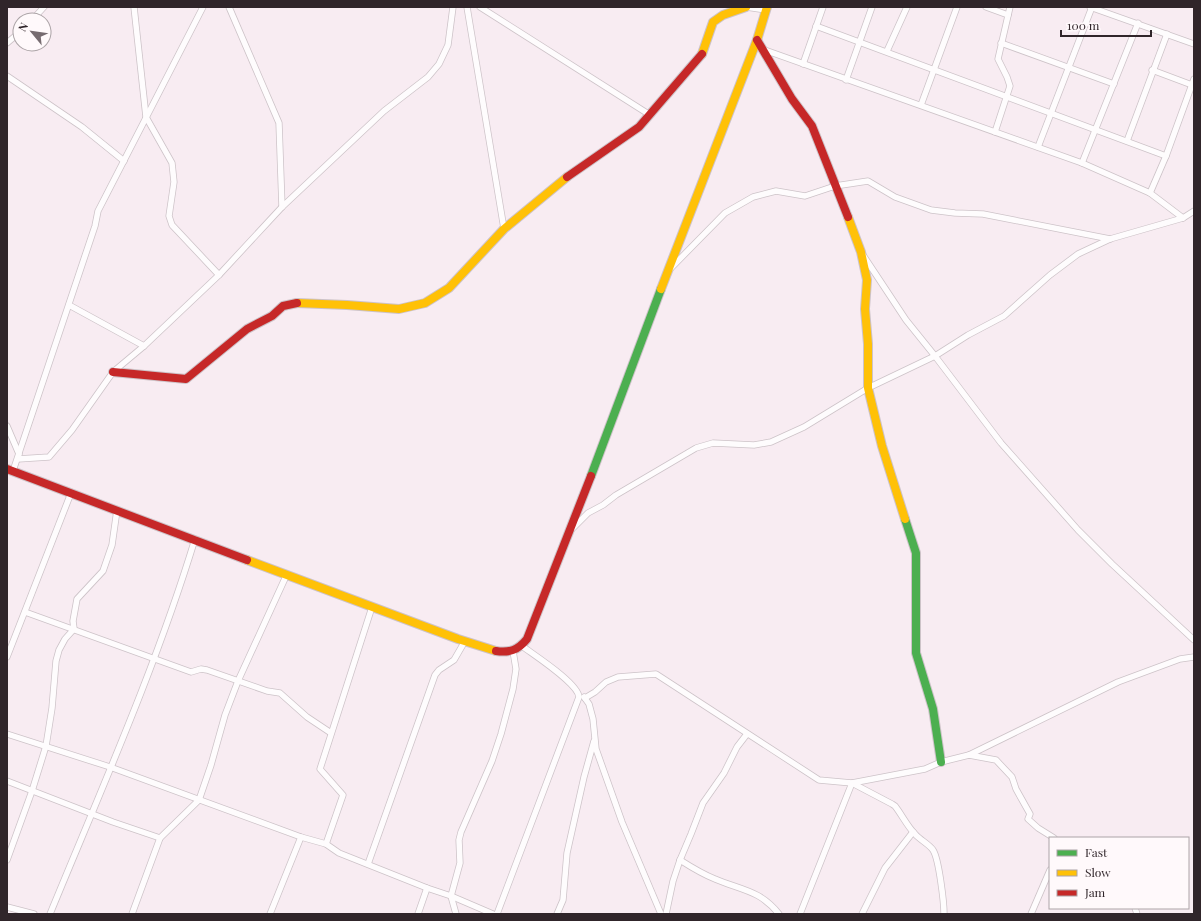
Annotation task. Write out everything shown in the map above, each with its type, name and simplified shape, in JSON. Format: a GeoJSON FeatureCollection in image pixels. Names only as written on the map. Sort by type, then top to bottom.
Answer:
{"type":"FeatureCollection","features":[{"type":"Feature","properties":{"kind":"street"},"geometry":{"type":"LineString","coordinates":[[134,7],[146,116],[172,163],[174,182],[170,216],[172,225],[219,275]]}},
{"type":"Feature","properties":{"kind":"street"},"geometry":{"type":"LineString","coordinates":[[113,372],[186,379],[247,329],[272,316],[283,306],[293,303],[399,309],[425,303],[449,288],[504,229],[572,173],[639,127],[702,54],[713,22],[723,15],[746,7],[767,9],[757,40],[570,532],[527,639],[522,646],[513,651],[501,652],[465,641],[372,607],[196,539],[10,470],[18,456],[95,226],[98,211],[203,7]]}},
{"type":"Feature","properties":{"kind":"street"},"geometry":{"type":"LineString","coordinates":[[229,7],[279,123],[282,207]]}},
{"type":"Feature","properties":{"kind":"street"},"geometry":{"type":"LineString","coordinates":[[18,456],[49,457],[72,430],[113,372],[144,346],[219,275],[282,207],[384,111],[428,77],[439,64],[448,45],[453,7]]}},
{"type":"Feature","properties":{"kind":"street"},"geometry":{"type":"LineString","coordinates":[[467,7],[504,229]]}},
{"type":"Feature","properties":{"kind":"street"},"geometry":{"type":"LineString","coordinates":[[480,7],[650,115]]}},
{"type":"Feature","properties":{"kind":"street"},"geometry":{"type":"LineString","coordinates":[[802,64],[823,7]]}},
{"type":"Feature","properties":{"kind":"street"},"geometry":{"type":"LineString","coordinates":[[846,80],[872,7]]}},
{"type":"Feature","properties":{"kind":"street"},"geometry":{"type":"LineString","coordinates":[[887,51],[907,7]]}},
{"type":"Feature","properties":{"kind":"street"},"geometry":{"type":"LineString","coordinates":[[921,105],[957,7]]}},
{"type":"Feature","properties":{"kind":"street"},"geometry":{"type":"LineString","coordinates":[[986,7],[1008,15]]}},
{"type":"Feature","properties":{"kind":"street"},"geometry":{"type":"LineString","coordinates":[[995,132],[1010,86],[998,59],[1010,7]]}},
{"type":"Feature","properties":{"kind":"street"},"geometry":{"type":"LineString","coordinates":[[1038,147],[1091,7],[1194,44]]}},
{"type":"Feature","properties":{"kind":"street"},"geometry":{"type":"LineString","coordinates":[[1082,163],[1138,23]]}},
{"type":"Feature","properties":{"kind":"street"},"geometry":{"type":"LineString","coordinates":[[816,26],[887,51],[1166,156]]}},
{"type":"Feature","properties":{"kind":"street"},"geometry":{"type":"LineString","coordinates":[[1127,141],[1152,70],[1167,34]]}},
{"type":"Feature","properties":{"kind":"street"},"geometry":{"type":"LineString","coordinates":[[757,40],[792,99],[812,126],[861,252],[867,280],[865,309],[868,344],[868,388],[882,446],[916,553],[916,653],[933,709],[941,762]]}},
{"type":"Feature","properties":{"kind":"street"},"geometry":{"type":"LineString","coordinates":[[1001,43],[1068,66],[1114,84]]}},
{"type":"Feature","properties":{"kind":"street"},"geometry":{"type":"LineString","coordinates":[[762,49],[1082,163],[1150,193],[1183,218]]}},
{"type":"Feature","properties":{"kind":"street"},"geometry":{"type":"LineString","coordinates":[[1150,193],[1166,156],[1193,82],[1152,70]]}},
{"type":"Feature","properties":{"kind":"street"},"geometry":{"type":"LineString","coordinates":[[7,76],[82,127],[124,161]]}},
{"type":"Feature","properties":{"kind":"street"},"geometry":{"type":"LineString","coordinates":[[668,271],[725,214],[753,197],[776,191],[805,196],[835,186],[868,180],[895,197],[931,210],[983,214],[1110,239]]}},
{"type":"Feature","properties":{"kind":"street"},"geometry":{"type":"LineString","coordinates":[[570,532],[588,512],[696,448],[712,443],[754,445],[771,442],[804,427],[868,388],[935,356],[968,335],[1004,316],[1050,275],[1078,254],[1110,239],[1183,218],[1194,210]]}},
{"type":"Feature","properties":{"kind":"street"},"geometry":{"type":"LineString","coordinates":[[861,252],[906,320],[1000,443],[1078,530],[1112,564],[1194,640]]}},
{"type":"Feature","properties":{"kind":"street"},"geometry":{"type":"LineString","coordinates":[[68,305],[144,346]]}},
{"type":"Feature","properties":{"kind":"street"},"geometry":{"type":"LineString","coordinates":[[7,426],[18,456]]}},
{"type":"Feature","properties":{"kind":"street"},"geometry":{"type":"LineString","coordinates":[[7,657],[70,493]]}},
{"type":"Feature","properties":{"kind":"street"},"geometry":{"type":"LineString","coordinates":[[7,860],[32,791],[46,746],[52,708],[56,661],[59,650],[65,639],[74,629],[73,621],[77,599],[103,571],[112,545],[117,510]]}},
{"type":"Feature","properties":{"kind":"street"},"geometry":{"type":"LineString","coordinates":[[50,914],[155,659],[196,539]]}},
{"type":"Feature","properties":{"kind":"street"},"geometry":{"type":"LineString","coordinates":[[132,914],[160,838],[199,800],[238,681],[287,574]]}},
{"type":"Feature","properties":{"kind":"street"},"geometry":{"type":"LineString","coordinates":[[326,844],[343,795],[320,769],[372,607]]}},
{"type":"Feature","properties":{"kind":"street"},"geometry":{"type":"LineString","coordinates":[[25,612],[191,672],[200,669],[207,670],[267,691],[280,692],[307,716],[332,733]]}},
{"type":"Feature","properties":{"kind":"street"},"geometry":{"type":"LineString","coordinates":[[368,864],[435,675],[439,670],[454,660],[465,641]]}},
{"type":"Feature","properties":{"kind":"street"},"geometry":{"type":"LineString","coordinates":[[522,646],[565,678],[589,704],[594,719],[596,749],[622,822],[661,914]]}},
{"type":"Feature","properties":{"kind":"street"},"geometry":{"type":"LineString","coordinates":[[456,914],[451,896],[460,863],[459,840],[461,832],[492,761],[513,689],[516,669],[513,651]]}},
{"type":"Feature","properties":{"kind":"street"},"geometry":{"type":"LineString","coordinates":[[585,698],[595,692],[606,682],[618,676],[656,674],[819,780],[852,783],[925,769],[941,762],[969,756],[1118,682],[1180,659],[1194,657]]}},
{"type":"Feature","properties":{"kind":"street"},"geometry":{"type":"LineString","coordinates":[[497,914],[571,720],[579,693]]}},
{"type":"Feature","properties":{"kind":"street"},"geometry":{"type":"LineString","coordinates":[[7,734],[110,767],[301,837],[326,844],[340,853],[493,914]]}},
{"type":"Feature","properties":{"kind":"street"},"geometry":{"type":"LineString","coordinates":[[666,914],[673,881],[680,860],[692,834],[703,803],[724,772],[737,747],[747,734]]}},
{"type":"Feature","properties":{"kind":"street"},"geometry":{"type":"LineString","coordinates":[[557,914],[563,900],[567,853],[584,777],[595,737]]}},
{"type":"Feature","properties":{"kind":"street"},"geometry":{"type":"LineString","coordinates":[[969,756],[996,760],[1012,777],[1016,789],[1030,814],[1028,819],[1038,828],[1052,837]]}},
{"type":"Feature","properties":{"kind":"street"},"geometry":{"type":"LineString","coordinates":[[7,781],[91,814],[160,838]]}},
{"type":"Feature","properties":{"kind":"street"},"geometry":{"type":"LineString","coordinates":[[852,783],[895,806],[913,832],[932,849],[936,855],[944,914]]}},
{"type":"Feature","properties":{"kind":"street"},"geometry":{"type":"LineString","coordinates":[[800,914],[852,783]]}},
{"type":"Feature","properties":{"kind":"street"},"geometry":{"type":"LineString","coordinates":[[862,914],[885,868],[913,832]]}},
{"type":"Feature","properties":{"kind":"street"},"geometry":{"type":"LineString","coordinates":[[270,914],[301,837]]}},
{"type":"Feature","properties":{"kind":"street"},"geometry":{"type":"LineString","coordinates":[[680,860],[696,871],[716,880],[752,892],[762,898],[780,914]]}},
{"type":"Feature","properties":{"kind":"street"},"geometry":{"type":"LineString","coordinates":[[1031,914],[1049,872]]}},
{"type":"Feature","properties":{"kind":"street"},"geometry":{"type":"LineString","coordinates":[[418,914],[427,888]]}},
{"type":"Feature","properties":{"kind":"street"},"geometry":{"type":"LineString","coordinates":[[7,907],[14,912],[34,914]]}},
{"type":"Feature","properties":{"kind":"traffic: fast"},"geometry":{"type":"LineString","coordinates":[[591,476],[661,289]]}},
{"type":"Feature","properties":{"kind":"traffic: fast"},"geometry":{"type":"LineString","coordinates":[[905,519],[916,553],[916,653],[933,709],[941,762]]}},
{"type":"Feature","properties":{"kind":"traffic: slow"},"geometry":{"type":"LineString","coordinates":[[702,54],[713,22],[723,15],[746,7]]}},
{"type":"Feature","properties":{"kind":"traffic: slow"},"geometry":{"type":"LineString","coordinates":[[661,289],[757,40],[767,7]]}},
{"type":"Feature","properties":{"kind":"traffic: slow"},"geometry":{"type":"LineString","coordinates":[[297,303],[399,309],[425,303],[449,288],[504,229],[567,177]]}},
{"type":"Feature","properties":{"kind":"traffic: slow"},"geometry":{"type":"LineString","coordinates":[[848,217],[861,252],[867,280],[865,309],[868,344],[868,388],[882,446],[905,519]]}},
{"type":"Feature","properties":{"kind":"traffic: slow"},"geometry":{"type":"LineString","coordinates":[[247,560],[458,639],[496,651]]}},
{"type":"Feature","properties":{"kind":"traffic: jam"},"geometry":{"type":"LineString","coordinates":[[757,40],[792,99],[812,126],[848,217]]}},
{"type":"Feature","properties":{"kind":"traffic: jam"},"geometry":{"type":"LineString","coordinates":[[567,177],[639,127],[702,54]]}},
{"type":"Feature","properties":{"kind":"traffic: jam"},"geometry":{"type":"LineString","coordinates":[[113,372],[186,379],[247,329],[272,316],[283,306],[297,303]]}},
{"type":"Feature","properties":{"kind":"traffic: jam"},"geometry":{"type":"LineString","coordinates":[[7,469],[247,560]]}},
{"type":"Feature","properties":{"kind":"traffic: jam"},"geometry":{"type":"LineString","coordinates":[[496,651],[505,652],[513,650],[527,639],[591,476]]}}]}
